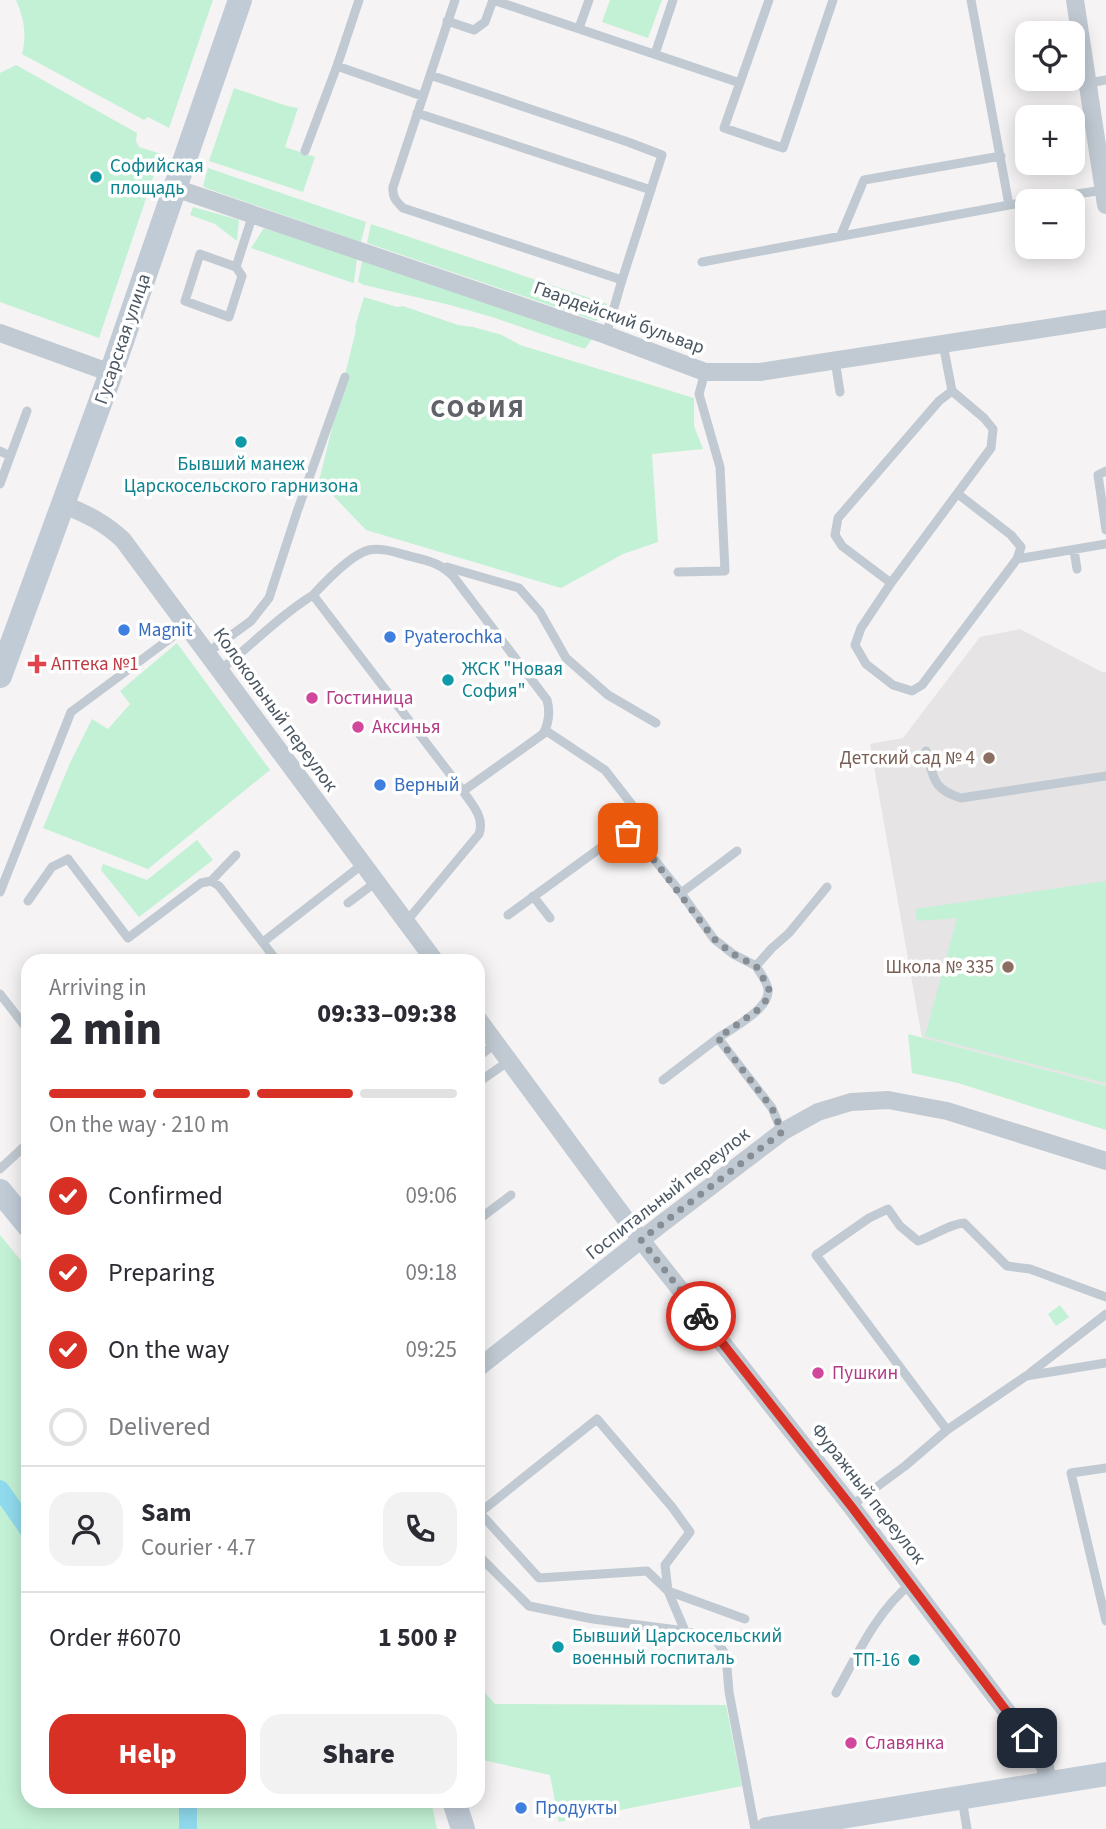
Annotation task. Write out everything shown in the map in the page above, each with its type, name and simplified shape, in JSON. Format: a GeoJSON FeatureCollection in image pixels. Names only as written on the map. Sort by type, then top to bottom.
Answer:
{"type":"FeatureCollection","features":[{"type":"Feature","properties":{"kind":"street","name":"Гусарская улица"},"geometry":{"type":"LineString","coordinates":[[0,676],[6,639],[64,505],[240,0]]}},
{"type":"Feature","properties":{"kind":"street"},"geometry":{"type":"LineString","coordinates":[[1075,0],[1097,81],[1105,198]]}},
{"type":"Feature","properties":{"kind":"street","name":"Гвардейский бульвар"},"geometry":{"type":"LineString","coordinates":[[175,188],[606,335],[705,372],[760,372],[1106,319]]}},
{"type":"Feature","properties":{"kind":"street"},"geometry":{"type":"LineString","coordinates":[[0,333],[111,373]]}},
{"type":"Feature","properties":{"kind":"street","name":"Колокольный переулок"},"geometry":{"type":"LineString","coordinates":[[64,505],[93,516],[123,540],[430,954]]}},
{"type":"Feature","properties":{"kind":"street"},"geometry":{"type":"LineString","coordinates":[[485,1028],[641,1240]]}},
{"type":"Feature","properties":{"kind":"street","name":"Госпитальный переулок"},"geometry":{"type":"LineString","coordinates":[[485,1363],[782,1132],[818,1112],[851,1102],[888,1100],[947,1111],[1106,1161]]}},
{"type":"Feature","properties":{"kind":"street"},"geometry":{"type":"LineString","coordinates":[[0,1191],[21,1216]]}},
{"type":"Feature","properties":{"kind":"street","name":"Фуражный переулок"},"geometry":{"type":"LineString","coordinates":[[641,1240],[851,1506],[1039,1754],[1048,1783]]}},
{"type":"Feature","properties":{"kind":"street"},"geometry":{"type":"LineString","coordinates":[[768,1829],[1106,1774]]}},
{"type":"Feature","properties":{"kind":"street"},"geometry":{"type":"LineString","coordinates":[[456,1808],[463,1829]]}},
{"type":"Feature","properties":{"kind":"lane"},"geometry":{"type":"LineString","coordinates":[[306,151],[359,0]]}},
{"type":"Feature","properties":{"kind":"lane"},"geometry":{"type":"LineString","coordinates":[[454,0],[393,187],[392,194],[396,201],[403,208],[622,280]]}},
{"type":"Feature","properties":{"kind":"lane"},"geometry":{"type":"LineString","coordinates":[[447,21],[474,30],[485,22],[494,0],[740,83]]}},
{"type":"Feature","properties":{"kind":"lane"},"geometry":{"type":"LineString","coordinates":[[579,28],[589,0]]}},
{"type":"Feature","properties":{"kind":"lane"},"geometry":{"type":"LineString","coordinates":[[655,54],[673,0]]}},
{"type":"Feature","properties":{"kind":"lane"},"geometry":{"type":"LineString","coordinates":[[769,0],[724,128],[783,148],[833,0]]}},
{"type":"Feature","properties":{"kind":"lane"},"geometry":{"type":"LineString","coordinates":[[971,0],[1009,205]]}},
{"type":"Feature","properties":{"kind":"lane"},"geometry":{"type":"LineString","coordinates":[[337,66],[422,96]]}},
{"type":"Feature","properties":{"kind":"lane"},"geometry":{"type":"LineString","coordinates":[[430,75],[662,155],[606,335]]}},
{"type":"Feature","properties":{"kind":"lane"},"geometry":{"type":"LineString","coordinates":[[417,113],[651,190]]}},
{"type":"Feature","properties":{"kind":"lane"},"geometry":{"type":"LineString","coordinates":[[841,236],[864,180],[1000,156]]}},
{"type":"Feature","properties":{"kind":"lane"},"geometry":{"type":"LineString","coordinates":[[1085,199],[1105,198]]}},
{"type":"Feature","properties":{"kind":"lane"},"geometry":{"type":"LineString","coordinates":[[702,262],[1015,204]]}},
{"type":"Feature","properties":{"kind":"lane"},"geometry":{"type":"LineString","coordinates":[[236,267],[253,214]]}},
{"type":"Feature","properties":{"kind":"lane"},"geometry":{"type":"LineString","coordinates":[[200,254],[236,267],[242,276],[229,317],[185,301],[200,254]]}},
{"type":"Feature","properties":{"kind":"lane"},"geometry":{"type":"LineString","coordinates":[[943,344],[952,391],[993,429],[991,448],[891,583],[861,628],[855,645],[866,664],[893,685],[912,691],[922,685],[1017,559],[1021,547],[1011,535],[958,494]]}},
{"type":"Feature","properties":{"kind":"lane"},"geometry":{"type":"LineString","coordinates":[[835,360],[840,392]]}},
{"type":"Feature","properties":{"kind":"lane"},"geometry":{"type":"LineString","coordinates":[[678,572],[725,571],[720,467],[699,394],[705,372]]}},
{"type":"Feature","properties":{"kind":"lane"},"geometry":{"type":"LineString","coordinates":[[207,653],[251,621],[268,598],[345,377]]}},
{"type":"Feature","properties":{"kind":"lane"},"geometry":{"type":"LineString","coordinates":[[891,583],[842,546],[835,535],[838,518],[939,401],[952,391]]}},
{"type":"Feature","properties":{"kind":"lane"},"geometry":{"type":"LineString","coordinates":[[0,484],[27,411]]}},
{"type":"Feature","properties":{"kind":"lane"},"geometry":{"type":"LineString","coordinates":[[0,451],[10,456]]}},
{"type":"Feature","properties":{"kind":"lane"},"geometry":{"type":"LineString","coordinates":[[1106,471],[1098,475],[1106,530]]}},
{"type":"Feature","properties":{"kind":"lane"},"geometry":{"type":"LineString","coordinates":[[1017,559],[1106,544]]}},
{"type":"Feature","properties":{"kind":"lane"},"geometry":{"type":"LineString","coordinates":[[220,670],[358,555],[369,550],[380,550],[432,561],[519,588],[540,612],[566,658],[608,695],[656,723]]}},
{"type":"Feature","properties":{"kind":"lane"},"geometry":{"type":"LineString","coordinates":[[1074,550],[1077,569]]}},
{"type":"Feature","properties":{"kind":"lane"},"geometry":{"type":"LineString","coordinates":[[443,566],[547,700],[549,709],[543,734],[463,791]]}},
{"type":"Feature","properties":{"kind":"lane"},"geometry":{"type":"LineString","coordinates":[[313,595],[463,791],[481,819],[479,834],[406,922]]}},
{"type":"Feature","properties":{"kind":"lane"},"geometry":{"type":"LineString","coordinates":[[0,892],[71,712],[187,626]]}},
{"type":"Feature","properties":{"kind":"lane"},"geometry":{"type":"LineString","coordinates":[[545,730],[605,771],[640,815],[634,836]]}},
{"type":"Feature","properties":{"kind":"lane"},"geometry":{"type":"LineString","coordinates":[[926,751],[936,784],[946,793],[961,798],[1106,776]]}},
{"type":"Feature","properties":{"kind":"lane"},"geometry":{"type":"LineString","coordinates":[[508,915],[614,838],[628,833],[638,839],[714,939],[733,954],[756,966],[769,988],[767,999],[759,1009],[663,1080]]}},
{"type":"Feature","properties":{"kind":"lane"},"geometry":{"type":"LineString","coordinates":[[681,893],[737,851]]}},
{"type":"Feature","properties":{"kind":"lane"},"geometry":{"type":"LineString","coordinates":[[28,901],[52,867],[68,859],[128,939],[201,883],[211,881],[236,856]]}},
{"type":"Feature","properties":{"kind":"lane"},"geometry":{"type":"LineString","coordinates":[[263,942],[363,864]]}},
{"type":"Feature","properties":{"kind":"lane"},"geometry":{"type":"LineString","coordinates":[[211,881],[219,886],[269,954]]}},
{"type":"Feature","properties":{"kind":"lane"},"geometry":{"type":"LineString","coordinates":[[348,903],[376,882]]}},
{"type":"Feature","properties":{"kind":"lane"},"geometry":{"type":"LineString","coordinates":[[756,966],[789,933],[827,887]]}},
{"type":"Feature","properties":{"kind":"lane"},"geometry":{"type":"LineString","coordinates":[[533,896],[550,918]]}},
{"type":"Feature","properties":{"kind":"lane"},"geometry":{"type":"LineString","coordinates":[[0,994],[21,1021]]}},
{"type":"Feature","properties":{"kind":"lane"},"geometry":{"type":"LineString","coordinates":[[718,1038],[772,1108],[782,1132]]}},
{"type":"Feature","properties":{"kind":"lane"},"geometry":{"type":"LineString","coordinates":[[485,1052],[496,1043]]}},
{"type":"Feature","properties":{"kind":"lane"},"geometry":{"type":"LineString","coordinates":[[485,1078],[509,1061]]}},
{"type":"Feature","properties":{"kind":"lane"},"geometry":{"type":"LineString","coordinates":[[0,1169],[21,1150]]}},
{"type":"Feature","properties":{"kind":"lane"},"geometry":{"type":"LineString","coordinates":[[485,1215],[511,1195]]}},
{"type":"Feature","properties":{"kind":"lane"},"geometry":{"type":"LineString","coordinates":[[947,1430],[816,1255],[869,1218],[888,1209],[900,1226],[918,1241],[955,1224],[964,1223],[1007,1266],[1030,1269],[1106,1297]]}},
{"type":"Feature","properties":{"kind":"lane"},"geometry":{"type":"LineString","coordinates":[[1028,1375],[1106,1314]]}},
{"type":"Feature","properties":{"kind":"lane"},"geometry":{"type":"LineString","coordinates":[[851,1506],[905,1466],[947,1430],[1022,1377],[1106,1363]]}},
{"type":"Feature","properties":{"kind":"lane"},"geometry":{"type":"LineString","coordinates":[[485,1508],[597,1419],[690,1532],[665,1565],[668,1591],[685,1631]]}},
{"type":"Feature","properties":{"kind":"lane"},"geometry":{"type":"LineString","coordinates":[[1106,1468],[1071,1473],[1106,1621]]}},
{"type":"Feature","properties":{"kind":"lane"},"geometry":{"type":"LineString","coordinates":[[485,1520],[539,1578],[647,1571],[668,1591],[745,1619]]}},
{"type":"Feature","properties":{"kind":"lane"},"geometry":{"type":"LineString","coordinates":[[485,1562],[529,1606],[593,1619],[685,1631],[717,1642],[726,1655],[729,1692],[755,1829]]}},
{"type":"Feature","properties":{"kind":"lane"},"geometry":{"type":"LineString","coordinates":[[836,1693],[869,1634],[898,1595],[911,1584]]}},
{"type":"Feature","properties":{"kind":"lane"},"geometry":{"type":"LineString","coordinates":[[962,1797],[967,1829]]}},
{"type":"Feature","properties":{"kind":"shaded area"},"geometry":{"type":"Polygon","coordinates":[[[1020,629],[1106,672],[1106,1086],[922,1038],[870,744],[903,738],[980,637],[1020,629]]]}},
{"type":"Feature","properties":{"kind":"green space"},"geometry":{"type":"Polygon","coordinates":[[[16,0],[213,0],[169,128],[148,117],[144,120],[22,54],[24,27],[16,0]]]}},
{"type":"Feature","properties":{"kind":"green space"},"geometry":{"type":"Polygon","coordinates":[[[610,0],[662,0],[648,38],[602,22],[610,0]]]}},
{"type":"Feature","properties":{"kind":"green space"},"geometry":{"type":"Polygon","coordinates":[[[16,65],[137,133],[136,141],[139,147],[161,154],[99,338],[0,302],[0,73],[16,65]]]}},
{"type":"Feature","properties":{"kind":"green space"},"geometry":{"type":"Polygon","coordinates":[[[234,88],[298,108],[285,147],[315,157],[303,192],[209,161],[234,88]]]}},
{"type":"Feature","properties":{"kind":"green space"},"geometry":{"type":"Polygon","coordinates":[[[208,168],[366,222],[361,242],[206,188],[203,186],[208,168]]]}},
{"type":"Feature","properties":{"kind":"green space"},"geometry":{"type":"Polygon","coordinates":[[[193,207],[239,220],[237,241],[215,224],[190,215],[193,207]]]}},
{"type":"Feature","properties":{"kind":"green space"},"geometry":{"type":"Polygon","coordinates":[[[371,224],[607,304],[596,321],[367,243],[371,224]]]}},
{"type":"Feature","properties":{"kind":"green space"},"geometry":{"type":"Polygon","coordinates":[[[264,228],[357,259],[354,282],[251,248],[264,228]]]}},
{"type":"Feature","properties":{"kind":"green space"},"geometry":{"type":"Polygon","coordinates":[[[362,261],[592,339],[585,349],[492,317],[364,285],[358,282],[362,261]]]}},
{"type":"Feature","properties":{"kind":"green space"},"geometry":{"type":"Polygon","coordinates":[[[364,297],[502,335],[520,345],[694,398],[694,426],[703,449],[652,454],[658,542],[623,554],[561,588],[366,530],[319,481],[364,297]]]}},
{"type":"Feature","properties":{"kind":"green space"},"geometry":{"type":"Polygon","coordinates":[[[177,643],[270,770],[148,869],[43,828],[92,719],[108,729],[130,704],[120,691],[177,643]]]}},
{"type":"Feature","properties":{"kind":"green space"},"geometry":{"type":"Polygon","coordinates":[[[197,840],[213,860],[139,917],[101,870],[103,864],[147,880],[197,840]]]}},
{"type":"Feature","properties":{"kind":"green space","name":"Школа № 335"},"geometry":{"type":"Polygon","coordinates":[[[1106,881],[1106,1083],[925,1036],[957,918],[917,921],[915,909],[1106,881]]]}},
{"type":"Feature","properties":{"kind":"green space"},"geometry":{"type":"Polygon","coordinates":[[[908,1034],[1106,1086],[1106,1130],[958,1083],[912,1073],[908,1034]]]}},
{"type":"Feature","properties":{"kind":"green space"},"geometry":{"type":"Polygon","coordinates":[[[0,1235],[21,1260],[21,1808],[432,1808],[437,1829],[0,1829],[0,1235]]]}},
{"type":"Feature","properties":{"kind":"green space"},"geometry":{"type":"Polygon","coordinates":[[[1060,1305],[1069,1317],[1056,1326],[1048,1314],[1060,1305]]]}},
{"type":"Feature","properties":{"kind":"green space"},"geometry":{"type":"Polygon","coordinates":[[[485,1693],[495,1704],[726,1705],[742,1786],[559,1822],[550,1775],[485,1761],[485,1693]]]}},
{"type":"Feature","properties":{"kind":"waterway"},"geometry":{"type":"LineString","coordinates":[[0,1489],[21,1519]]}},
{"type":"Feature","properties":{"kind":"waterway"},"geometry":{"type":"LineString","coordinates":[[188,1808],[188,1829]]}},
{"type":"Feature","properties":{"kind":"way so far"},"geometry":{"type":"LineString","coordinates":[[628,833],[638,839],[714,939],[733,954],[756,966],[769,988],[767,999],[759,1009],[718,1038],[772,1108],[782,1132],[641,1240],[701,1316]]}},
{"type":"Feature","properties":{"kind":"place","name":"Софийская площадь"},"geometry":{"type":"Point","coordinates":[96,177]}},
{"type":"Feature","properties":{"kind":"place","name":"Бывший манеж Царскосельского гарнизона"},"geometry":{"type":"Point","coordinates":[241,442]}},
{"type":"Feature","properties":{"kind":"place","name":"Magnit"},"geometry":{"type":"Point","coordinates":[124,630]}},
{"type":"Feature","properties":{"kind":"place","name":"Pyaterochka"},"geometry":{"type":"Point","coordinates":[390,637]}},
{"type":"Feature","properties":{"kind":"place","name":"Аптека №1"},"geometry":{"type":"Point","coordinates":[37,664]}},
{"type":"Feature","properties":{"kind":"place","name":"ЖСК \"Новая София\""},"geometry":{"type":"Point","coordinates":[448,680]}},
{"type":"Feature","properties":{"kind":"place","name":"Гостиница"},"geometry":{"type":"Point","coordinates":[312,698]}},
{"type":"Feature","properties":{"kind":"place","name":"Аксинья"},"geometry":{"type":"Point","coordinates":[358,727]}},
{"type":"Feature","properties":{"kind":"place","name":"Детский сад № 4"},"geometry":{"type":"Point","coordinates":[989,758]}},
{"type":"Feature","properties":{"kind":"place","name":"Верный"},"geometry":{"type":"Point","coordinates":[380,785]}},
{"type":"Feature","properties":{"kind":"place","name":"Школа № 335"},"geometry":{"type":"Point","coordinates":[1008,967]}},
{"type":"Feature","properties":{"kind":"place","name":"Пушкин"},"geometry":{"type":"Point","coordinates":[818,1373]}},
{"type":"Feature","properties":{"kind":"place","name":"Бывший Царскосельский военный госпиталь"},"geometry":{"type":"Point","coordinates":[558,1647]}},
{"type":"Feature","properties":{"kind":"place","name":"ТП-16"},"geometry":{"type":"Point","coordinates":[914,1660]}},
{"type":"Feature","properties":{"kind":"place","name":"Славянка"},"geometry":{"type":"Point","coordinates":[851,1743]}},
{"type":"Feature","properties":{"kind":"place","name":"Продукты"},"geometry":{"type":"Point","coordinates":[521,1808]}},
{"type":"Feature","properties":{"kind":"district","name":"СОФИЯ"},"geometry":{"type":"Point","coordinates":[478,408]}},
{"type":"Feature","properties":{"kind":"route"},"geometry":{"type":"LineString","coordinates":[[701,1316],[851,1506],[1027,1738]]}}]}
